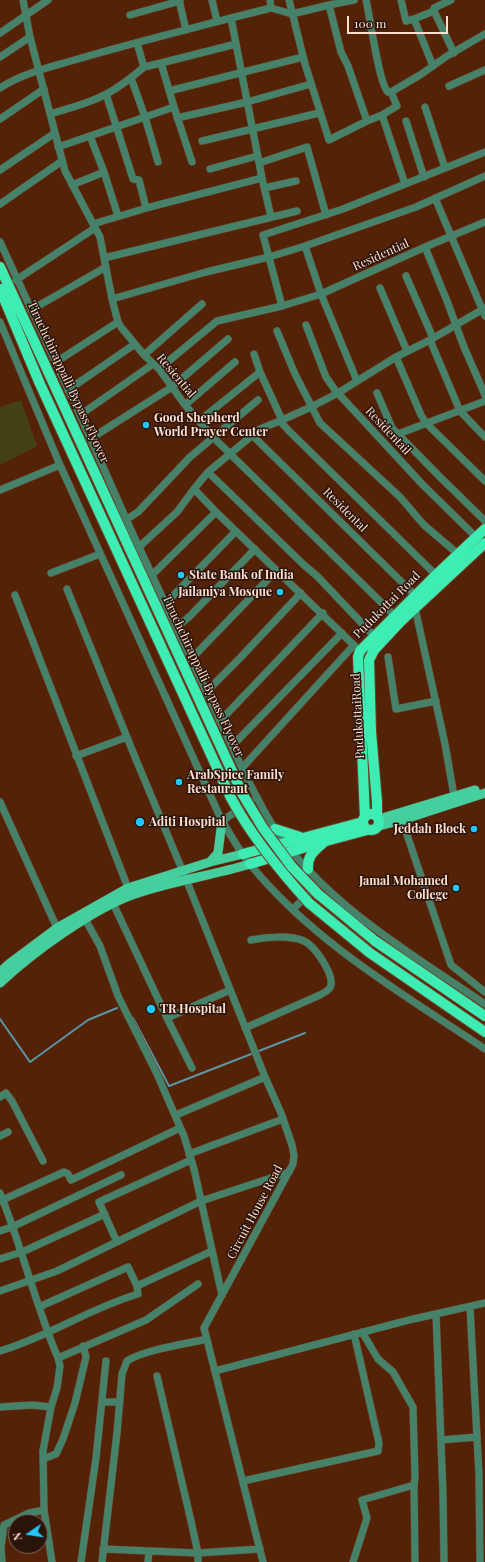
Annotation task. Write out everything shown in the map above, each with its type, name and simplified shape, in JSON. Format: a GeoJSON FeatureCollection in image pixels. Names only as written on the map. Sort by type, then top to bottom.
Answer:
{"type":"FeatureCollection","features":[{"type":"Feature","properties":{"kind":"highway","name":"Tiruchchirappalli Bypass Flyover"},"geometry":{"type":"LineString","coordinates":[[0,267],[243,795],[263,828],[292,867],[318,894],[375,941],[485,1016]]}},
{"type":"Feature","properties":{"kind":"highway","name":"Tiruchchirappalli Bypass Flyover"},"geometry":{"type":"LineString","coordinates":[[0,289],[43,391],[231,798],[252,835],[282,874],[309,903],[370,953],[485,1032]]}},
{"type":"Feature","properties":{"kind":"highway","name":"Pudukottai Road"},"geometry":{"type":"LineString","coordinates":[[365,823],[357,648],[374,636],[394,615],[417,602],[436,575],[458,554],[481,540],[485,529]]}},
{"type":"Feature","properties":{"kind":"highway","name":"PudukottaiRoad"},"geometry":{"type":"LineString","coordinates":[[378,821],[371,732],[369,660],[374,650],[417,602],[481,540]]}},
{"type":"Feature","properties":{"kind":"highway"},"geometry":{"type":"LineString","coordinates":[[250,864],[326,840],[365,823],[372,814],[378,821],[374,830],[365,823]]}},
{"type":"Feature","properties":{"kind":"highway"},"geometry":{"type":"LineString","coordinates":[[275,829],[302,838]]}},
{"type":"Feature","properties":{"kind":"highway"},"geometry":{"type":"LineString","coordinates":[[243,854],[302,838],[343,832]]}},
{"type":"Feature","properties":{"kind":"highway"},"geometry":{"type":"LineString","coordinates":[[308,869],[308,861],[311,854],[326,840]]}},
{"type":"Feature","properties":{"kind":"main road"},"geometry":{"type":"LineString","coordinates":[[378,821],[401,817],[483,791]]}},
{"type":"Feature","properties":{"kind":"main road"},"geometry":{"type":"LineString","coordinates":[[401,817],[454,796],[483,791]]}},
{"type":"Feature","properties":{"kind":"main road"},"geometry":{"type":"LineString","coordinates":[[210,862],[218,853],[222,821]]}},
{"type":"Feature","properties":{"kind":"main road"},"geometry":{"type":"LineString","coordinates":[[0,972],[57,928],[111,900],[131,895],[210,862],[243,854]]}},
{"type":"Feature","properties":{"kind":"main road"},"geometry":{"type":"LineString","coordinates":[[0,983],[15,969],[128,888],[184,874],[229,870],[250,864]]}},
{"type":"Feature","properties":{"kind":"street","name":"Resiential"},"geometry":{"type":"LineString","coordinates":[[23,0],[30,37],[62,161],[65,171],[100,237],[118,322],[144,355],[159,369],[185,404],[213,437],[394,615]]}},
{"type":"Feature","properties":{"kind":"street"},"geometry":{"type":"LineString","coordinates":[[0,33],[48,0]]}},
{"type":"Feature","properties":{"kind":"street"},"geometry":{"type":"LineString","coordinates":[[212,0],[217,22]]}},
{"type":"Feature","properties":{"kind":"street"},"geometry":{"type":"LineString","coordinates":[[270,0],[271,8]]}},
{"type":"Feature","properties":{"kind":"street"},"geometry":{"type":"LineString","coordinates":[[289,0],[303,57],[319,113],[329,140],[382,115],[397,106],[391,92],[386,91],[383,83],[366,0]]}},
{"type":"Feature","properties":{"kind":"street"},"geometry":{"type":"LineString","coordinates":[[0,88],[9,82],[39,71],[137,43],[271,8],[292,14],[354,0]]}},
{"type":"Feature","properties":{"kind":"street"},"geometry":{"type":"LineString","coordinates":[[401,0],[406,21],[434,11],[434,8],[451,0]]}},
{"type":"Feature","properties":{"kind":"street"},"geometry":{"type":"LineString","coordinates":[[130,15],[180,1],[186,30]]}},
{"type":"Feature","properties":{"kind":"street"},"geometry":{"type":"LineString","coordinates":[[329,5],[341,52],[348,66],[367,121]]}},
{"type":"Feature","properties":{"kind":"street"},"geometry":{"type":"LineString","coordinates":[[434,11],[454,53]]}},
{"type":"Feature","properties":{"kind":"street"},"geometry":{"type":"LineString","coordinates":[[231,18],[252,130],[271,217]]}},
{"type":"Feature","properties":{"kind":"street"},"geometry":{"type":"LineString","coordinates":[[414,19],[433,66]]}},
{"type":"Feature","properties":{"kind":"street"},"geometry":{"type":"LineString","coordinates":[[391,92],[485,34]]}},
{"type":"Feature","properties":{"kind":"street"},"geometry":{"type":"LineString","coordinates":[[0,57],[30,37]]}},
{"type":"Feature","properties":{"kind":"street"},"geometry":{"type":"LineString","coordinates":[[137,43],[144,67]]}},
{"type":"Feature","properties":{"kind":"street"},"geometry":{"type":"LineString","coordinates":[[50,114],[96,99],[106,94],[131,78],[144,67],[236,44]]}},
{"type":"Feature","properties":{"kind":"street"},"geometry":{"type":"LineString","coordinates":[[169,91],[303,57]]}},
{"type":"Feature","properties":{"kind":"street"},"geometry":{"type":"LineString","coordinates":[[161,63],[192,162]]}},
{"type":"Feature","properties":{"kind":"street"},"geometry":{"type":"LineString","coordinates":[[449,86],[485,70]]}},
{"type":"Feature","properties":{"kind":"street"},"geometry":{"type":"LineString","coordinates":[[131,78],[145,117],[158,162]]}},
{"type":"Feature","properties":{"kind":"street"},"geometry":{"type":"LineString","coordinates":[[177,118],[247,102],[311,84]]}},
{"type":"Feature","properties":{"kind":"street"},"geometry":{"type":"LineString","coordinates":[[0,118],[44,88]]}},
{"type":"Feature","properties":{"kind":"street"},"geometry":{"type":"LineString","coordinates":[[106,94],[133,179],[139,180],[146,208]]}},
{"type":"Feature","properties":{"kind":"street"},"geometry":{"type":"LineString","coordinates":[[58,147],[174,107]]}},
{"type":"Feature","properties":{"kind":"street"},"geometry":{"type":"LineString","coordinates":[[425,107],[445,168]]}},
{"type":"Feature","properties":{"kind":"street"},"geometry":{"type":"LineString","coordinates":[[202,141],[319,113]]}},
{"type":"Feature","properties":{"kind":"street"},"geometry":{"type":"LineString","coordinates":[[382,115],[405,184]]}},
{"type":"Feature","properties":{"kind":"street"},"geometry":{"type":"LineString","coordinates":[[406,121],[424,177]]}},
{"type":"Feature","properties":{"kind":"street"},"geometry":{"type":"LineString","coordinates":[[0,170],[55,133]]}},
{"type":"Feature","properties":{"kind":"street"},"geometry":{"type":"LineString","coordinates":[[90,136],[104,172],[118,216]]}},
{"type":"Feature","properties":{"kind":"street"},"geometry":{"type":"LineString","coordinates":[[210,169],[258,159],[307,146],[326,214]]}},
{"type":"Feature","properties":{"kind":"street"},"geometry":{"type":"LineString","coordinates":[[282,306],[262,235],[326,214],[485,152]]}},
{"type":"Feature","properties":{"kind":"street"},"geometry":{"type":"LineString","coordinates":[[0,204],[62,161]]}},
{"type":"Feature","properties":{"kind":"street"},"geometry":{"type":"LineString","coordinates":[[72,185],[104,172]]}},
{"type":"Feature","properties":{"kind":"street"},"geometry":{"type":"LineString","coordinates":[[112,299],[305,246],[402,212],[485,176]]}},
{"type":"Feature","properties":{"kind":"street"},"geometry":{"type":"LineString","coordinates":[[16,280],[94,226],[118,216],[262,178]]}},
{"type":"Feature","properties":{"kind":"street"},"geometry":{"type":"LineString","coordinates":[[264,188],[296,181]]}},
{"type":"Feature","properties":{"kind":"street"},"geometry":{"type":"LineString","coordinates":[[139,547],[177,512],[208,472],[260,428],[281,421],[338,393],[396,357],[484,311],[435,198]]}},
{"type":"Feature","properties":{"kind":"street"},"geometry":{"type":"LineString","coordinates":[[104,258],[297,211]]}},
{"type":"Feature","properties":{"kind":"street"},"geometry":{"type":"LineString","coordinates":[[424,247],[485,222]]}},
{"type":"Feature","properties":{"kind":"street"},"geometry":{"type":"LineString","coordinates":[[0,242],[16,280],[32,310],[139,547],[242,768],[275,829],[320,883],[382,934],[485,1004]]}},
{"type":"Feature","properties":{"kind":"street"},"geometry":{"type":"LineString","coordinates":[[305,246],[321,294],[357,381]]}},
{"type":"Feature","properties":{"kind":"street","name":"Residential"},"geometry":{"type":"LineString","coordinates":[[159,369],[217,321],[282,306],[321,294],[424,247],[447,301],[475,375],[485,394]]}},
{"type":"Feature","properties":{"kind":"street"},"geometry":{"type":"LineString","coordinates":[[32,310],[106,268]]}},
{"type":"Feature","properties":{"kind":"street"},"geometry":{"type":"LineString","coordinates":[[406,276],[460,411],[485,438]]}},
{"type":"Feature","properties":{"kind":"street"},"geometry":{"type":"LineString","coordinates":[[380,288],[407,351]]}},
{"type":"Feature","properties":{"kind":"street"},"geometry":{"type":"LineString","coordinates":[[144,355],[202,304]]}},
{"type":"Feature","properties":{"kind":"street"},"geometry":{"type":"LineString","coordinates":[[0,322],[60,465],[100,554],[222,821],[243,854],[250,864],[292,909],[358,964],[485,1049]]}},
{"type":"Feature","properties":{"kind":"street"},"geometry":{"type":"LineString","coordinates":[[56,362],[118,322]]}},
{"type":"Feature","properties":{"kind":"street","name":"Residentail"},"geometry":{"type":"LineString","coordinates":[[306,325],[326,378],[338,393],[423,485],[481,540]]}},
{"type":"Feature","properties":{"kind":"street"},"geometry":{"type":"LineString","coordinates":[[277,331],[311,407],[320,423],[400,497],[424,524],[458,554]]}},
{"type":"Feature","properties":{"kind":"street"},"geometry":{"type":"LineString","coordinates":[[90,438],[172,387],[228,339]]}},
{"type":"Feature","properties":{"kind":"street"},"geometry":{"type":"LineString","coordinates":[[68,390],[135,344]]}},
{"type":"Feature","properties":{"kind":"street"},"geometry":{"type":"LineString","coordinates":[[254,354],[281,421],[289,431],[436,575]]}},
{"type":"Feature","properties":{"kind":"street"},"geometry":{"type":"LineString","coordinates":[[396,357],[421,415],[426,423],[485,481]]}},
{"type":"Feature","properties":{"kind":"street"},"geometry":{"type":"LineString","coordinates":[[185,404],[235,362]]}},
{"type":"Feature","properties":{"kind":"street"},"geometry":{"type":"LineString","coordinates":[[80,415],[153,364]]}},
{"type":"Feature","properties":{"kind":"street"},"geometry":{"type":"LineString","coordinates":[[199,421],[260,372]]}},
{"type":"Feature","properties":{"kind":"street"},"geometry":{"type":"LineString","coordinates":[[377,393],[392,428],[485,521]]}},
{"type":"Feature","properties":{"kind":"street"},"geometry":{"type":"LineString","coordinates":[[127,519],[138,512],[190,457],[258,400]]}},
{"type":"Feature","properties":{"kind":"street"},"geometry":{"type":"LineString","coordinates":[[398,434],[485,401]]}},
{"type":"Feature","properties":{"kind":"street","name":"Residental"},"geometry":{"type":"LineString","coordinates":[[252,434],[417,602]]}},
{"type":"Feature","properties":{"kind":"street"},"geometry":{"type":"LineString","coordinates":[[0,490],[60,465]]}},
{"type":"Feature","properties":{"kind":"street"},"geometry":{"type":"LineString","coordinates":[[208,472],[298,560],[317,576],[374,636]]}},
{"type":"Feature","properties":{"kind":"street"},"geometry":{"type":"LineString","coordinates":[[194,489],[216,512],[256,549],[276,571],[301,593],[357,648],[242,768]]}},
{"type":"Feature","properties":{"kind":"street"},"geometry":{"type":"LineString","coordinates":[[152,575],[216,512]]}},
{"type":"Feature","properties":{"kind":"street"},"geometry":{"type":"LineString","coordinates":[[166,603],[236,531]]}},
{"type":"Feature","properties":{"kind":"street"},"geometry":{"type":"LineString","coordinates":[[177,627],[190,616],[256,549]]}},
{"type":"Feature","properties":{"kind":"street"},"geometry":{"type":"LineString","coordinates":[[51,573],[100,554]]}},
{"type":"Feature","properties":{"kind":"street"},"geometry":{"type":"LineString","coordinates":[[192,658],[276,571]]}},
{"type":"Feature","properties":{"kind":"street","name":"Circuit House Road"},"geometry":{"type":"LineString","coordinates":[[68,589],[289,1135],[294,1156],[293,1164],[289,1172],[204,1328],[263,1562]]}},
{"type":"Feature","properties":{"kind":"street"},"geometry":{"type":"LineString","coordinates":[[207,691],[301,593]]}},
{"type":"Feature","properties":{"kind":"street"},"geometry":{"type":"LineString","coordinates":[[15,595],[128,888]]}},
{"type":"Feature","properties":{"kind":"street"},"geometry":{"type":"LineString","coordinates":[[417,602],[454,796]]}},
{"type":"Feature","properties":{"kind":"street"},"geometry":{"type":"LineString","coordinates":[[220,721],[322,613]]}},
{"type":"Feature","properties":{"kind":"street"},"geometry":{"type":"LineString","coordinates":[[232,746],[342,633]]}},
{"type":"Feature","properties":{"kind":"street"},"geometry":{"type":"LineString","coordinates":[[388,657],[396,709],[436,701]]}},
{"type":"Feature","properties":{"kind":"street"},"geometry":{"type":"LineString","coordinates":[[76,756],[127,736]]}},
{"type":"Feature","properties":{"kind":"street"},"geometry":{"type":"LineString","coordinates":[[222,821],[257,798]]}},
{"type":"Feature","properties":{"kind":"street"},"geometry":{"type":"LineString","coordinates":[[0,802],[57,928]]}},
{"type":"Feature","properties":{"kind":"street"},"geometry":{"type":"LineString","coordinates":[[401,817],[451,965],[485,992]]}},
{"type":"Feature","properties":{"kind":"street"},"geometry":{"type":"LineString","coordinates":[[292,909],[320,883]]}},
{"type":"Feature","properties":{"kind":"street"},"geometry":{"type":"LineString","coordinates":[[111,900],[192,1068]]}},
{"type":"Feature","properties":{"kind":"street"},"geometry":{"type":"LineString","coordinates":[[85,919],[100,946],[118,996],[176,1115],[190,1157],[202,1201],[222,1295]]}},
{"type":"Feature","properties":{"kind":"street"},"geometry":{"type":"LineString","coordinates":[[245,1028],[320,995],[331,986],[322,958],[306,942],[298,939],[264,938],[252,940]]}},
{"type":"Feature","properties":{"kind":"street"},"geometry":{"type":"LineString","coordinates":[[167,1018],[230,990]]}},
{"type":"Feature","properties":{"kind":"street"},"geometry":{"type":"LineString","coordinates":[[176,1115],[265,1077]]}},
{"type":"Feature","properties":{"kind":"street"},"geometry":{"type":"LineString","coordinates":[[0,1097],[6,1093],[9,1097],[43,1161]]}},
{"type":"Feature","properties":{"kind":"street"},"geometry":{"type":"LineString","coordinates":[[117,1242],[99,1202],[190,1157],[282,1118]]}},
{"type":"Feature","properties":{"kind":"street"},"geometry":{"type":"LineString","coordinates":[[52,1562],[44,1510],[43,1451],[60,1366],[38,1307],[22,1252],[1,1198],[64,1172],[68,1174],[71,1180],[180,1128]]}},
{"type":"Feature","properties":{"kind":"street"},"geometry":{"type":"LineString","coordinates":[[0,1136],[8,1132]]}},
{"type":"Feature","properties":{"kind":"street"},"geometry":{"type":"LineString","coordinates":[[0,1291],[57,1271],[202,1201],[289,1172]]}},
{"type":"Feature","properties":{"kind":"street"},"geometry":{"type":"LineString","coordinates":[[0,1231],[12,1227],[121,1175]]}},
{"type":"Feature","properties":{"kind":"street"},"geometry":{"type":"LineString","coordinates":[[0,1259],[22,1252],[104,1214]]}},
{"type":"Feature","properties":{"kind":"street"},"geometry":{"type":"LineString","coordinates":[[137,1286],[212,1251]]}},
{"type":"Feature","properties":{"kind":"street"},"geometry":{"type":"LineString","coordinates":[[0,1351],[20,1345],[120,1299],[138,1294],[137,1286],[128,1267],[38,1307]]}},
{"type":"Feature","properties":{"kind":"street"},"geometry":{"type":"LineString","coordinates":[[58,1358],[146,1320],[198,1284]]}},
{"type":"Feature","properties":{"kind":"street"},"geometry":{"type":"LineString","coordinates":[[215,1371],[354,1334],[485,1303]]}},
{"type":"Feature","properties":{"kind":"street"},"geometry":{"type":"LineString","coordinates":[[470,1307],[477,1438],[480,1562]]}},
{"type":"Feature","properties":{"kind":"street"},"geometry":{"type":"LineString","coordinates":[[436,1314],[444,1562]]}},
{"type":"Feature","properties":{"kind":"street"},"geometry":{"type":"LineString","coordinates":[[362,1332],[378,1359],[393,1372],[413,1407],[416,1477],[414,1485],[415,1562]]}},
{"type":"Feature","properties":{"kind":"street"},"geometry":{"type":"LineString","coordinates":[[243,1481],[378,1451],[379,1442],[354,1334]]}},
{"type":"Feature","properties":{"kind":"street"},"geometry":{"type":"LineString","coordinates":[[102,1562],[122,1374],[127,1361],[133,1357],[150,1352],[207,1339]]}},
{"type":"Feature","properties":{"kind":"street"},"geometry":{"type":"LineString","coordinates":[[43,1459],[56,1454],[63,1439],[75,1403],[86,1357],[83,1346]]}},
{"type":"Feature","properties":{"kind":"street"},"geometry":{"type":"LineString","coordinates":[[81,1562],[96,1458],[106,1361]]}},
{"type":"Feature","properties":{"kind":"street"},"geometry":{"type":"LineString","coordinates":[[157,1376],[198,1553],[198,1562]]}},
{"type":"Feature","properties":{"kind":"street"},"geometry":{"type":"LineString","coordinates":[[102,1402],[120,1402]]}},
{"type":"Feature","properties":{"kind":"street"},"geometry":{"type":"LineString","coordinates":[[0,1407],[32,1405],[51,1407]]}},
{"type":"Feature","properties":{"kind":"street"},"geometry":{"type":"LineString","coordinates":[[441,1440],[477,1438]]}},
{"type":"Feature","properties":{"kind":"street"},"geometry":{"type":"LineString","coordinates":[[353,1562],[367,1518],[362,1500],[414,1485]]}},
{"type":"Feature","properties":{"kind":"street"},"geometry":{"type":"LineString","coordinates":[[2,1562],[1,1547],[4,1525],[29,1513],[44,1510]]}},
{"type":"Feature","properties":{"kind":"street"},"geometry":{"type":"LineString","coordinates":[[103,1549],[198,1553],[260,1549]]}},
{"type":"Feature","properties":{"kind":"street"},"geometry":{"type":"LineString","coordinates":[[148,1562],[149,1551]]}},
{"type":"Feature","properties":{"kind":"shaded area"},"geometry":{"type":"Polygon","coordinates":[[[21,400],[37,446],[0,465],[0,407],[21,400]]]}},
{"type":"Feature","properties":{"kind":"waterway"},"geometry":{"type":"LineString","coordinates":[[0,1019],[30,1062],[88,1020],[117,1008]]}},
{"type":"Feature","properties":{"kind":"waterway"},"geometry":{"type":"LineString","coordinates":[[133,1018],[169,1086],[305,1033]]}},
{"type":"Feature","properties":{"kind":"place","name":"Good Shepherd World Prayer Center"},"geometry":{"type":"Point","coordinates":[146,425]}},
{"type":"Feature","properties":{"kind":"place","name":"State Bank of India"},"geometry":{"type":"Point","coordinates":[181,575]}},
{"type":"Feature","properties":{"kind":"place","name":"Jailaniya Mosque"},"geometry":{"type":"Point","coordinates":[280,592]}},
{"type":"Feature","properties":{"kind":"place","name":"ArabSpice Family Restaurant"},"geometry":{"type":"Point","coordinates":[179,782]}},
{"type":"Feature","properties":{"kind":"place","name":"Aditi Hospital"},"geometry":{"type":"Point","coordinates":[140,822]}},
{"type":"Feature","properties":{"kind":"place","name":"Jeddah Block"},"geometry":{"type":"Point","coordinates":[474,829]}},
{"type":"Feature","properties":{"kind":"place","name":"Jamal Mohamed College"},"geometry":{"type":"Point","coordinates":[456,888]}},
{"type":"Feature","properties":{"kind":"place","name":"TR Hospital"},"geometry":{"type":"Point","coordinates":[151,1009]}}]}
